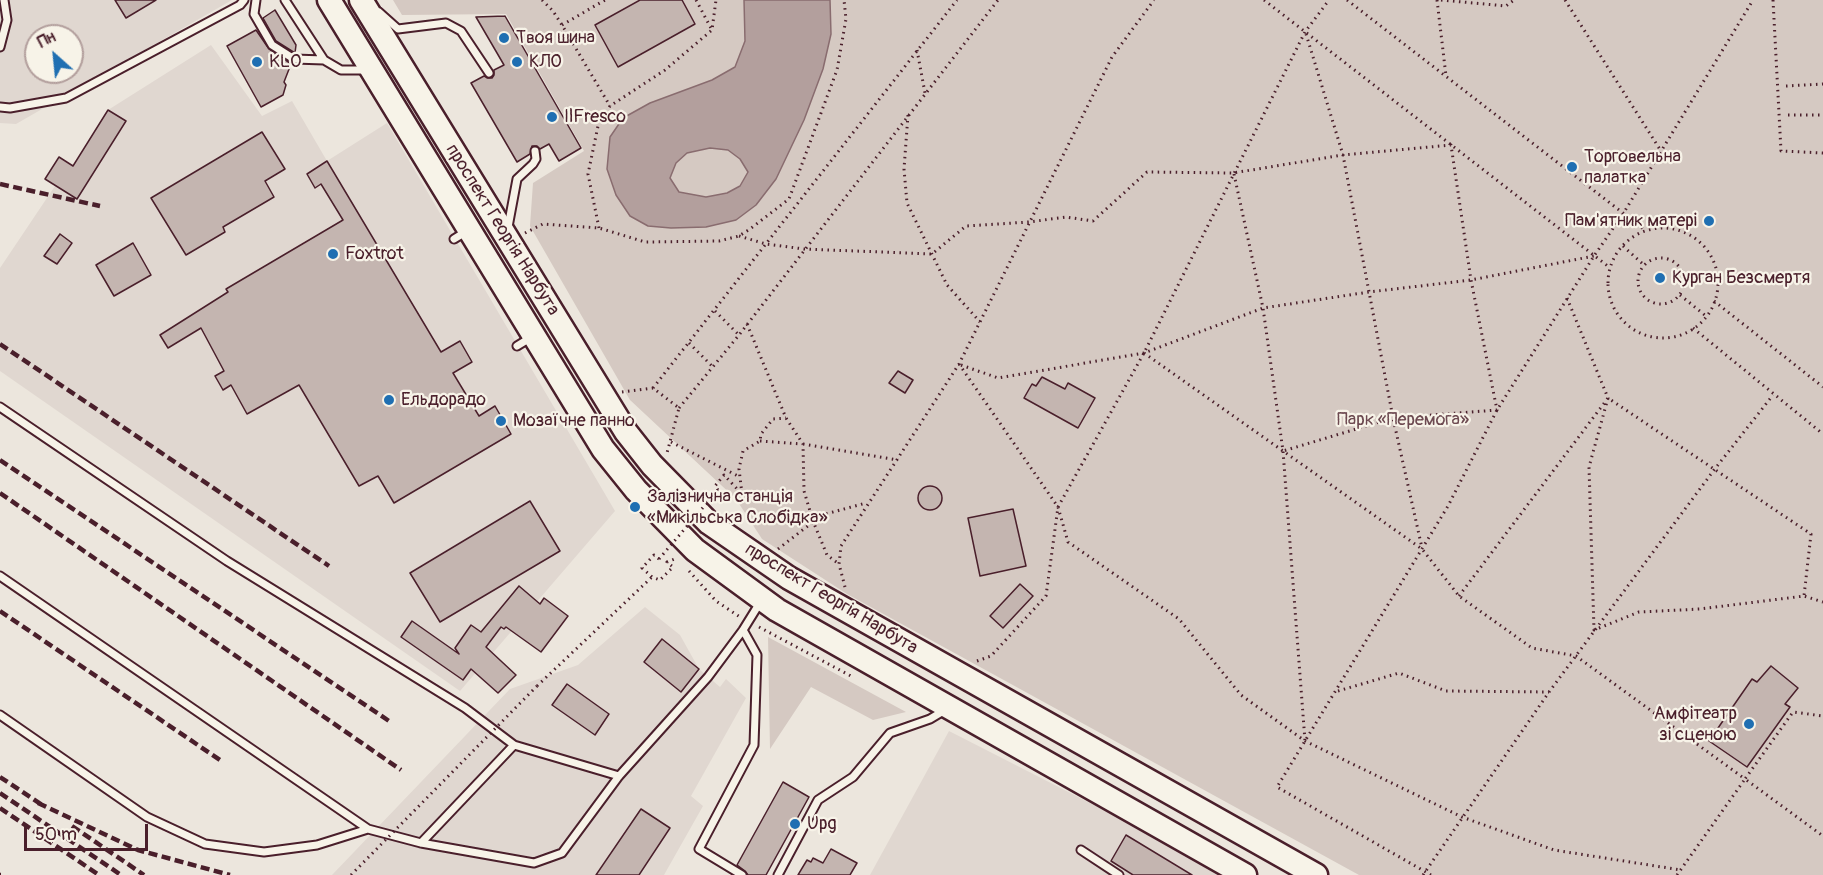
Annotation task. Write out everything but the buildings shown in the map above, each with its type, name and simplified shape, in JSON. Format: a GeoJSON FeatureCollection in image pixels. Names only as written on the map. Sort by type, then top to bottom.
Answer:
{"type":"FeatureCollection","features":[{"type":"Feature","properties":{"kind":"main road","name":"проспект Георгія Нарбута"},"geometry":{"type":"LineString","coordinates":[[329,0],[375,75],[461,234],[526,341],[603,449],[636,490],[695,550],[761,600],[1245,875]]}},
{"type":"Feature","properties":{"kind":"main road","name":"проспект Георгія Нарбута"},"geometry":{"type":"LineString","coordinates":[[362,0],[626,432],[652,465],[709,523],[789,578],[1316,875]]}},
{"type":"Feature","properties":{"kind":"lane"},"geometry":{"type":"LineString","coordinates":[[0,46],[7,20],[4,0]]}},
{"type":"Feature","properties":{"kind":"lane"},"geometry":{"type":"LineString","coordinates":[[0,107],[10,108],[66,98],[240,5],[244,0]]}},
{"type":"Feature","properties":{"kind":"lane"},"geometry":{"type":"LineString","coordinates":[[256,0],[254,14],[272,45],[294,59],[324,60]]}},
{"type":"Feature","properties":{"kind":"lane"},"geometry":{"type":"LineString","coordinates":[[285,0],[324,60],[341,70],[366,70],[375,75]]}},
{"type":"Feature","properties":{"kind":"lane"},"geometry":{"type":"LineString","coordinates":[[362,0],[373,6],[398,29],[446,23],[461,31],[489,73]]}},
{"type":"Feature","properties":{"kind":"lane"},"geometry":{"type":"LineString","coordinates":[[506,236],[517,179],[533,164],[536,159],[535,152]]}},
{"type":"Feature","properties":{"kind":"lane"},"geometry":{"type":"LineString","coordinates":[[0,407],[227,561],[465,708],[514,746],[619,776]]}},
{"type":"Feature","properties":{"kind":"lane"},"geometry":{"type":"LineString","coordinates":[[0,576],[368,828],[421,843],[534,863],[562,853],[619,776],[708,677],[743,630],[761,600]]}},
{"type":"Feature","properties":{"kind":"lane"},"geometry":{"type":"LineString","coordinates":[[742,875],[699,849],[754,745],[757,655],[743,630]]}},
{"type":"Feature","properties":{"kind":"lane"},"geometry":{"type":"LineString","coordinates":[[778,875],[818,801],[853,777],[890,733],[930,719],[948,707]]}},
{"type":"Feature","properties":{"kind":"lane"},"geometry":{"type":"LineString","coordinates":[[0,715],[147,817],[206,844],[264,852],[317,845],[368,828]]}},
{"type":"Feature","properties":{"kind":"lane"},"geometry":{"type":"LineString","coordinates":[[421,843],[514,746]]}},
{"type":"Feature","properties":{"kind":"lane"},"geometry":{"type":"LineString","coordinates":[[1081,850],[1119,875]]}},
{"type":"Feature","properties":{"kind":"path"},"geometry":{"type":"LineString","coordinates":[[542,0],[562,25],[610,106]]}},
{"type":"Feature","properties":{"kind":"path"},"geometry":{"type":"LineString","coordinates":[[562,25],[604,0]]}},
{"type":"Feature","properties":{"kind":"path"},"geometry":{"type":"LineString","coordinates":[[696,0],[712,30]]}},
{"type":"Feature","properties":{"kind":"path"},"geometry":{"type":"LineString","coordinates":[[599,228],[588,174],[598,126],[610,106],[665,70],[712,30],[716,0]]}},
{"type":"Feature","properties":{"kind":"path"},"geometry":{"type":"LineString","coordinates":[[529,231],[543,224],[599,228],[645,242],[719,241],[740,236],[789,199],[837,70],[846,20],[844,0]]}},
{"type":"Feature","properties":{"kind":"path"},"geometry":{"type":"LineString","coordinates":[[616,393],[653,388],[957,0]]}},
{"type":"Feature","properties":{"kind":"path"},"geometry":{"type":"LineString","coordinates":[[664,460],[679,408],[747,324],[998,0]]}},
{"type":"Feature","properties":{"kind":"path"},"geometry":{"type":"LineString","coordinates":[[847,594],[839,564],[841,546],[959,364],[1112,57],[1154,0]]}},
{"type":"Feature","properties":{"kind":"path"},"geometry":{"type":"LineString","coordinates":[[1264,0],[1609,267]]}},
{"type":"Feature","properties":{"kind":"path"},"geometry":{"type":"LineString","coordinates":[[973,663],[991,656],[1046,596],[1058,507],[1143,353],[1305,32],[1329,0]]}},
{"type":"Feature","properties":{"kind":"path"},"geometry":{"type":"LineString","coordinates":[[1347,0],[1645,230]]}},
{"type":"Feature","properties":{"kind":"path"},"geometry":{"type":"LineString","coordinates":[[1446,76],[1439,0],[1506,6],[1514,0]]}},
{"type":"Feature","properties":{"kind":"path"},"geometry":{"type":"LineString","coordinates":[[1564,0],[1661,151]]}},
{"type":"Feature","properties":{"kind":"path"},"geometry":{"type":"LineString","coordinates":[[1431,875],[1424,874],[1277,787],[1448,506],[1497,410],[1623,214],[1753,0]]}},
{"type":"Feature","properties":{"kind":"path"},"geometry":{"type":"LineString","coordinates":[[1773,0],[1781,150],[1823,153]]}},
{"type":"Feature","properties":{"kind":"path"},"geometry":{"type":"LineString","coordinates":[[1305,32],[1343,155],[1393,418],[1422,549]]}},
{"type":"Feature","properties":{"kind":"path"},"geometry":{"type":"LineString","coordinates":[[917,50],[926,93]]}},
{"type":"Feature","properties":{"kind":"path"},"geometry":{"type":"LineString","coordinates":[[1786,86],[1823,84]]}},
{"type":"Feature","properties":{"kind":"path"},"geometry":{"type":"LineString","coordinates":[[908,115],[904,169],[907,203],[947,285],[980,322]]}},
{"type":"Feature","properties":{"kind":"path"},"geometry":{"type":"LineString","coordinates":[[1788,115],[1823,115]]}},
{"type":"Feature","properties":{"kind":"path"},"geometry":{"type":"LineString","coordinates":[[740,236],[766,244],[804,249],[932,254],[966,226],[1066,217],[1093,221],[1147,172],[1233,172],[1343,155],[1451,145]]}},
{"type":"Feature","properties":{"kind":"path"},"geometry":{"type":"LineString","coordinates":[[1451,145],[1471,280],[1497,410]]}},
{"type":"Feature","properties":{"kind":"path"},"geometry":{"type":"LineString","coordinates":[[1233,172],[1263,308],[1283,451],[1305,741]]}},
{"type":"Feature","properties":{"kind":"path"},"geometry":{"type":"LineString","coordinates":[[789,199],[797,204]]}},
{"type":"Feature","properties":{"kind":"path"},"geometry":{"type":"LineString","coordinates":[[1659,227],[1676,229],[1691,235],[1704,246],[1713,261],[1718,277],[1717,294],[1706,316],[1693,328],[1672,337],[1656,338],[1627,325],[1616,313],[1610,299],[1607,283],[1609,267],[1616,252],[1628,240],[1645,230],[1659,227]]}},
{"type":"Feature","properties":{"kind":"path"},"geometry":{"type":"LineString","coordinates":[[1622,246],[1644,265]]}},
{"type":"Feature","properties":{"kind":"path"},"geometry":{"type":"LineString","coordinates":[[959,364],[998,378],[1143,353],[1263,308],[1471,280],[1594,256]]}},
{"type":"Feature","properties":{"kind":"path"},"geometry":{"type":"LineString","coordinates":[[1660,258],[1666,258],[1677,264],[1685,280],[1680,295],[1666,304],[1646,299],[1638,287],[1638,280],[1644,265],[1660,258]]}},
{"type":"Feature","properties":{"kind":"path"},"geometry":{"type":"LineString","coordinates":[[1680,295],[1706,316]]}},
{"type":"Feature","properties":{"kind":"path"},"geometry":{"type":"LineString","coordinates":[[1567,298],[1608,398],[1811,534],[1803,596]]}},
{"type":"Feature","properties":{"kind":"path"},"geometry":{"type":"LineString","coordinates":[[1714,301],[1823,387]]}},
{"type":"Feature","properties":{"kind":"path"},"geometry":{"type":"LineString","coordinates":[[715,310],[739,334]]}},
{"type":"Feature","properties":{"kind":"path"},"geometry":{"type":"LineString","coordinates":[[747,324],[786,418],[802,444],[804,491],[813,521],[827,555],[839,564]]}},
{"type":"Feature","properties":{"kind":"path"},"geometry":{"type":"LineString","coordinates":[[1693,328],[1823,434]]}},
{"type":"Feature","properties":{"kind":"path"},"geometry":{"type":"LineString","coordinates":[[689,343],[712,366]]}},
{"type":"Feature","properties":{"kind":"path"},"geometry":{"type":"LineString","coordinates":[[1143,353],[1422,549],[1460,596],[1532,648],[1576,656],[1823,836]]}},
{"type":"Feature","properties":{"kind":"path"},"geometry":{"type":"LineString","coordinates":[[959,364],[1058,507],[1068,542],[1179,619],[1241,695],[1305,741],[1462,817],[1554,850],[1680,870]]}},
{"type":"Feature","properties":{"kind":"path"},"geometry":{"type":"LineString","coordinates":[[653,388],[679,408]]}},
{"type":"Feature","properties":{"kind":"path"},"geometry":{"type":"LineString","coordinates":[[1424,874],[1594,630],[1773,394]]}},
{"type":"Feature","properties":{"kind":"path"},"geometry":{"type":"LineString","coordinates":[[1460,596],[1608,398]]}},
{"type":"Feature","properties":{"kind":"path"},"geometry":{"type":"LineString","coordinates":[[1594,630],[1589,467],[1608,398]]}},
{"type":"Feature","properties":{"kind":"path"},"geometry":{"type":"LineString","coordinates":[[1283,451],[1393,418],[1497,410]]}},
{"type":"Feature","properties":{"kind":"path"},"geometry":{"type":"LineString","coordinates":[[760,441],[761,434],[773,419],[786,418]]}},
{"type":"Feature","properties":{"kind":"path"},"geometry":{"type":"LineString","coordinates":[[668,562],[673,567],[660,580],[652,577],[642,568],[654,555],[659,559],[718,490],[715,486],[724,475],[742,494],[739,469],[743,451],[760,441],[802,444],[898,460]]}},
{"type":"Feature","properties":{"kind":"path"},"geometry":{"type":"LineString","coordinates":[[671,442],[740,477]]}},
{"type":"Feature","properties":{"kind":"path"},"geometry":{"type":"LineString","coordinates":[[771,553],[822,514],[868,502]]}},
{"type":"Feature","properties":{"kind":"path"},"geometry":{"type":"LineString","coordinates":[[351,875],[537,686],[652,577]]}},
{"type":"Feature","properties":{"kind":"path"},"geometry":{"type":"LineString","coordinates":[[1594,630],[1639,612],[1700,609],[1803,596],[1823,602]]}},
{"type":"Feature","properties":{"kind":"path"},"geometry":{"type":"LineString","coordinates":[[1336,691],[1399,673],[1446,691],[1549,692]]}},
{"type":"Feature","properties":{"kind":"path"},"geometry":{"type":"LineString","coordinates":[[1677,875],[1793,712],[1823,716]]}},
{"type":"Feature","properties":{"kind":"shaded area"},"geometry":{"type":"Polygon","coordinates":[[[0,0],[232,0],[16,124],[0,123],[0,0]]]}},
{"type":"Feature","properties":{"kind":"shaded area"},"geometry":{"type":"Polygon","coordinates":[[[744,0],[830,0],[831,34],[823,69],[804,120],[776,179],[756,205],[736,220],[706,227],[671,228],[648,226],[630,216],[616,195],[607,169],[610,137],[623,118],[650,103],[712,80],[735,67],[745,41],[744,0]],[[710,148],[687,153],[676,163],[670,178],[679,192],[706,197],[727,193],[740,186],[748,172],[740,159],[728,150],[710,148]]]}},
{"type":"Feature","properties":{"kind":"shaded area"},"geometry":{"type":"Polygon","coordinates":[[[211,45],[262,116],[292,101],[327,161],[387,123],[615,511],[460,691],[0,371],[0,268],[55,186],[45,179],[59,157],[73,165],[108,110],[211,45]]]}},
{"type":"Feature","properties":{"kind":"shaded area"},"geometry":{"type":"Polygon","coordinates":[[[645,607],[680,635],[699,669],[720,687],[726,679],[746,698],[691,796],[703,806],[664,875],[332,875],[510,689],[578,665],[645,607]]]}},
{"type":"Feature","properties":{"kind":"shaded area"},"geometry":{"type":"Polygon","coordinates":[[[949,731],[1133,825],[1223,875],[870,875],[949,731]]]}},
{"type":"Feature","properties":{"kind":"green space","name":"Парк «Перемога»"},"geometry":{"type":"Polygon","coordinates":[[[393,0],[1823,0],[1823,875],[1359,875],[847,594],[762,539],[736,499],[630,400],[530,226],[533,183],[584,151],[506,14],[402,15],[393,0]]]}},
{"type":"Feature","properties":{"kind":"green space"},"geometry":{"type":"Polygon","coordinates":[[[768,637],[906,712],[873,720],[811,687],[770,749],[768,637]]]}},
{"type":"Feature","properties":{"kind":"railway"},"geometry":{"type":"LineString","coordinates":[[0,184],[100,206]]}},
{"type":"Feature","properties":{"kind":"railway"},"geometry":{"type":"LineString","coordinates":[[0,344],[329,566]]}},
{"type":"Feature","properties":{"kind":"railway"},"geometry":{"type":"LineString","coordinates":[[0,460],[389,721]]}},
{"type":"Feature","properties":{"kind":"railway"},"geometry":{"type":"LineString","coordinates":[[0,493],[401,770]]}},
{"type":"Feature","properties":{"kind":"railway"},"geometry":{"type":"LineString","coordinates":[[0,611],[220,760]]}},
{"type":"Feature","properties":{"kind":"railway"},"geometry":{"type":"LineString","coordinates":[[0,777],[45,807]]}},
{"type":"Feature","properties":{"kind":"railway"},"geometry":{"type":"LineString","coordinates":[[0,793],[121,875]]}},
{"type":"Feature","properties":{"kind":"railway"},"geometry":{"type":"LineString","coordinates":[[38,803],[138,850],[230,875]]}},
{"type":"Feature","properties":{"kind":"railway"},"geometry":{"type":"LineString","coordinates":[[0,808],[99,875]]}},
{"type":"Feature","properties":{"kind":"railway"},"geometry":{"type":"LineString","coordinates":[[72,826],[144,875]]}},
{"type":"Feature","properties":{"kind":"place","name":"Твоя шина"},"geometry":{"type":"Point","coordinates":[504,38]}},
{"type":"Feature","properties":{"kind":"place","name":"KLO"},"geometry":{"type":"Point","coordinates":[257,62]}},
{"type":"Feature","properties":{"kind":"place","name":"КЛО"},"geometry":{"type":"Point","coordinates":[517,62]}},
{"type":"Feature","properties":{"kind":"place","name":"IlFresco"},"geometry":{"type":"Point","coordinates":[552,117]}},
{"type":"Feature","properties":{"kind":"place","name":"Торговельна палатка"},"geometry":{"type":"Point","coordinates":[1572,167]}},
{"type":"Feature","properties":{"kind":"place","name":"Пам'ятник матері"},"geometry":{"type":"Point","coordinates":[1709,221]}},
{"type":"Feature","properties":{"kind":"place","name":"Foxtrot"},"geometry":{"type":"Point","coordinates":[333,254]}},
{"type":"Feature","properties":{"kind":"place","name":"Курган Безсмертя"},"geometry":{"type":"Point","coordinates":[1660,278]}},
{"type":"Feature","properties":{"kind":"place","name":"Ельдорадо"},"geometry":{"type":"Point","coordinates":[389,400]}},
{"type":"Feature","properties":{"kind":"place","name":"Мозаїчне панно"},"geometry":{"type":"Point","coordinates":[501,421]}},
{"type":"Feature","properties":{"kind":"place","name":"Залізнична станція «Микільська Слобідка»"},"geometry":{"type":"Point","coordinates":[635,507]}},
{"type":"Feature","properties":{"kind":"place","name":"Амфітеатр зі сценою"},"geometry":{"type":"Point","coordinates":[1749,724]}},
{"type":"Feature","properties":{"kind":"place","name":"Upg"},"geometry":{"type":"Point","coordinates":[795,824]}}]}
